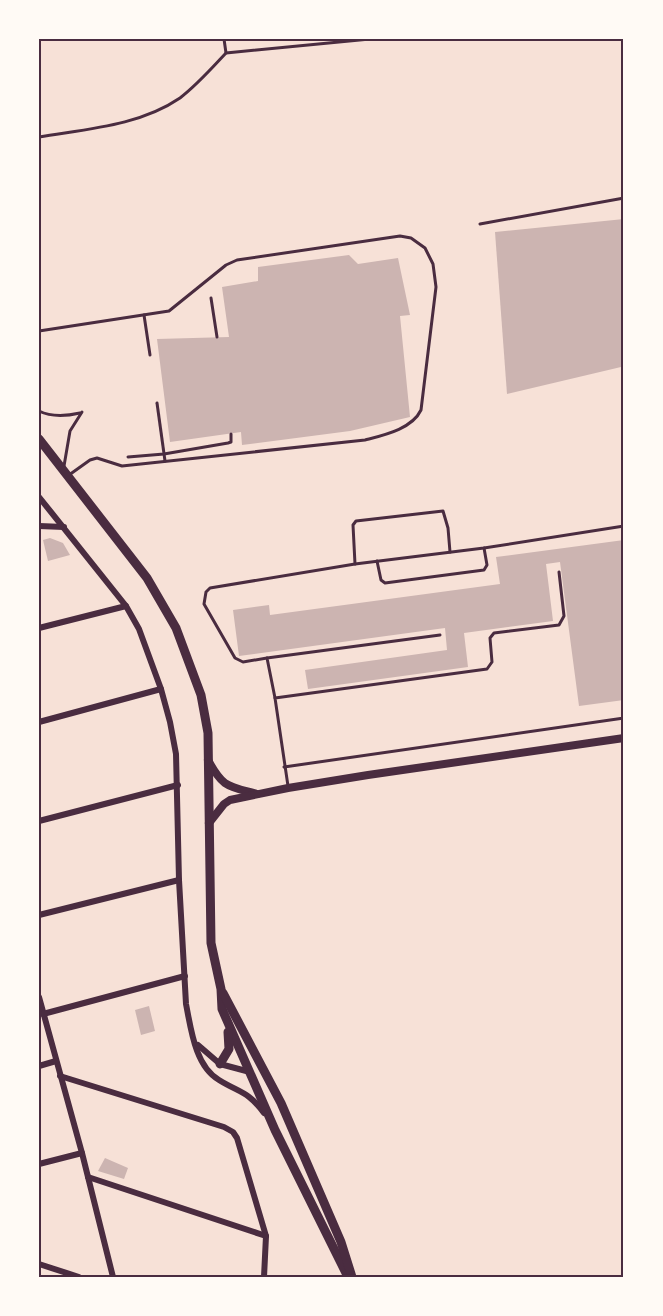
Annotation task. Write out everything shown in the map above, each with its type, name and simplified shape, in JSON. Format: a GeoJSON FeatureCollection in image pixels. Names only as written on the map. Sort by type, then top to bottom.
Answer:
{"type":"FeatureCollection","features":[{"type":"Feature","properties":{"kind":"main road"},"geometry":{"type":"LineString","coordinates":[[39,440],[147,578],[176,628],[188,655],[201,695],[208,733],[211,943],[221,989],[222,1009],[275,1130],[350,1277]]}},
{"type":"Feature","properties":{"kind":"main road"},"geometry":{"type":"LineString","coordinates":[[221,989],[281,1103],[341,1242],[350,1277]]}},
{"type":"Feature","properties":{"kind":"main road"},"geometry":{"type":"LineString","coordinates":[[220,1064],[229,1049],[225,1018]]}},
{"type":"Feature","properties":{"kind":"main road"},"geometry":{"type":"LineString","coordinates":[[250,1072],[260,1079],[281,1103]]}},
{"type":"Feature","properties":{"kind":"street"},"geometry":{"type":"LineString","coordinates":[[39,498],[126,606],[140,629],[161,689],[176,754],[179,880],[186,1004],[195,1042],[203,1065],[209,1072],[251,1097],[275,1130]]}},
{"type":"Feature","properties":{"kind":"street"},"geometry":{"type":"LineString","coordinates":[[39,526],[64,527]]}},
{"type":"Feature","properties":{"kind":"street"},"geometry":{"type":"LineString","coordinates":[[39,628],[126,606]]}},
{"type":"Feature","properties":{"kind":"street"},"geometry":{"type":"LineString","coordinates":[[39,722],[161,689]]}},
{"type":"Feature","properties":{"kind":"street"},"geometry":{"type":"LineString","coordinates":[[208,824],[230,800],[258,794],[624,738]]}},
{"type":"Feature","properties":{"kind":"street"},"geometry":{"type":"LineString","coordinates":[[207,757],[217,778],[222,782],[258,794]]}},
{"type":"Feature","properties":{"kind":"street"},"geometry":{"type":"LineString","coordinates":[[39,821],[178,786]]}},
{"type":"Feature","properties":{"kind":"street"},"geometry":{"type":"LineString","coordinates":[[39,915],[179,880]]}},
{"type":"Feature","properties":{"kind":"street"},"geometry":{"type":"LineString","coordinates":[[43,1014],[185,976]]}},
{"type":"Feature","properties":{"kind":"street"},"geometry":{"type":"LineString","coordinates":[[39,997],[113,1277]]}},
{"type":"Feature","properties":{"kind":"street"},"geometry":{"type":"LineString","coordinates":[[195,1042],[220,1064],[250,1072]]}},
{"type":"Feature","properties":{"kind":"street"},"geometry":{"type":"LineString","coordinates":[[39,1066],[56,1061]]}},
{"type":"Feature","properties":{"kind":"street"},"geometry":{"type":"LineString","coordinates":[[60,1076],[224,1127],[232,1132],[237,1138],[266,1236],[264,1277]]}},
{"type":"Feature","properties":{"kind":"street"},"geometry":{"type":"LineString","coordinates":[[39,1164],[82,1153]]}},
{"type":"Feature","properties":{"kind":"street"},"geometry":{"type":"LineString","coordinates":[[88,1177],[266,1236]]}},
{"type":"Feature","properties":{"kind":"street"},"geometry":{"type":"LineString","coordinates":[[39,1264],[79,1277]]}},
{"type":"Feature","properties":{"kind":"lane"},"geometry":{"type":"LineString","coordinates":[[224,39],[226,53]]}},
{"type":"Feature","properties":{"kind":"lane"},"geometry":{"type":"LineString","coordinates":[[39,137],[133,121],[160,110],[180,98],[226,53],[370,39]]}},
{"type":"Feature","properties":{"kind":"lane"},"geometry":{"type":"LineString","coordinates":[[480,224],[624,198]]}},
{"type":"Feature","properties":{"kind":"lane"},"geometry":{"type":"LineString","coordinates":[[39,331],[169,311],[226,265],[237,260],[400,236],[411,238],[425,248],[433,264],[436,287],[421,410],[412,423],[365,440],[122,466],[101,459],[90,460],[65,474]]}},
{"type":"Feature","properties":{"kind":"lane"},"geometry":{"type":"LineString","coordinates":[[211,298],[218,337]]}},
{"type":"Feature","properties":{"kind":"lane"},"geometry":{"type":"LineString","coordinates":[[144,315],[150,355]]}},
{"type":"Feature","properties":{"kind":"lane"},"geometry":{"type":"LineString","coordinates":[[157,403],[165,461]]}},
{"type":"Feature","properties":{"kind":"lane"},"geometry":{"type":"LineString","coordinates":[[39,411],[69,416],[82,412],[72,424],[70,431],[65,474]]}},
{"type":"Feature","properties":{"kind":"lane"},"geometry":{"type":"LineString","coordinates":[[129,457],[164,454],[228,443],[231,442],[231,434]]}},
{"type":"Feature","properties":{"kind":"lane"},"geometry":{"type":"LineString","coordinates":[[355,564],[353,525],[356,521],[441,510],[445,512],[450,552]]}},
{"type":"Feature","properties":{"kind":"lane"},"geometry":{"type":"LineString","coordinates":[[440,634],[243,662],[235,658],[204,604],[206,592],[210,588],[355,564],[484,548],[624,526]]}},
{"type":"Feature","properties":{"kind":"lane"},"geometry":{"type":"LineString","coordinates":[[377,561],[381,580],[385,583],[484,570],[487,565],[484,548]]}},
{"type":"Feature","properties":{"kind":"lane"},"geometry":{"type":"LineString","coordinates":[[275,698],[487,669],[492,662],[490,638],[494,633],[559,625],[562,621],[564,616],[559,572]]}},
{"type":"Feature","properties":{"kind":"lane"},"geometry":{"type":"LineString","coordinates":[[267,658],[288,788]]}},
{"type":"Feature","properties":{"kind":"lane"},"geometry":{"type":"LineString","coordinates":[[284,767],[624,718]]}},
{"type":"Feature","properties":{"kind":"building"},"geometry":{"type":"Polygon","coordinates":[[[624,219],[624,344],[621,367],[507,394],[495,232],[624,219]]]}},
{"type":"Feature","properties":{"kind":"building"},"geometry":{"type":"Polygon","coordinates":[[[349,255],[358,264],[398,258],[410,315],[400,316],[410,417],[350,431],[242,445],[241,432],[170,442],[157,339],[229,337],[222,287],[258,281],[258,267],[349,255]]]}},
{"type":"Feature","properties":{"kind":"building"},"geometry":{"type":"Polygon","coordinates":[[[50,538],[63,543],[70,555],[48,561],[43,540],[50,538]]]}},
{"type":"Feature","properties":{"kind":"building"},"geometry":{"type":"Polygon","coordinates":[[[624,540],[624,587],[621,588],[624,611],[624,700],[579,706],[560,562],[546,564],[553,621],[464,633],[468,667],[308,689],[305,670],[447,650],[445,628],[239,656],[233,610],[269,605],[270,615],[500,584],[496,557],[624,540]]]}},
{"type":"Feature","properties":{"kind":"building"},"geometry":{"type":"Polygon","coordinates":[[[149,1006],[155,1031],[141,1035],[135,1010],[149,1006]]]}},
{"type":"Feature","properties":{"kind":"building"},"geometry":{"type":"Polygon","coordinates":[[[105,1158],[128,1168],[124,1179],[98,1171],[105,1158]]]}}]}
